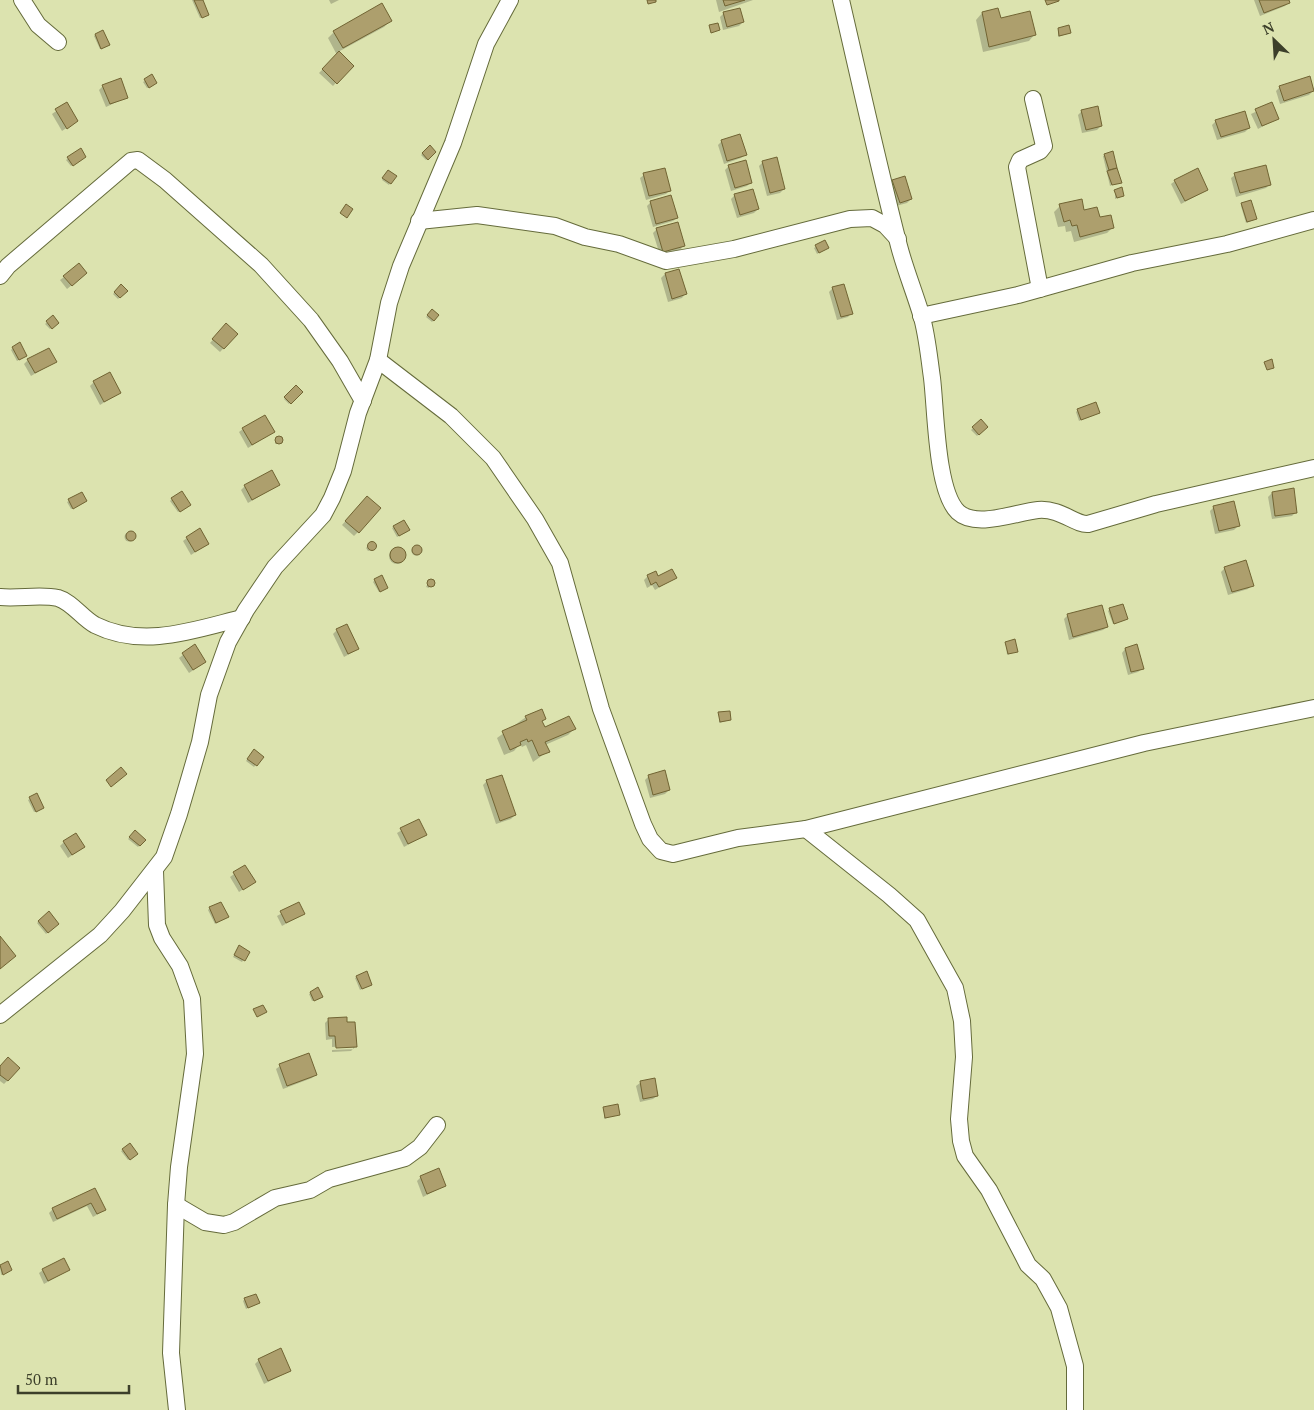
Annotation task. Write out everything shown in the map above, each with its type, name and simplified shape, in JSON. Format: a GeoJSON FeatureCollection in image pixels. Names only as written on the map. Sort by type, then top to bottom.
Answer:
{"type":"FeatureCollection","features":[{"type":"Feature","properties":{"kind":"street"},"geometry":{"type":"LineString","coordinates":[[22,0],[38,24],[58,42]]}},
{"type":"Feature","properties":{"kind":"street"},"geometry":{"type":"LineString","coordinates":[[0,1014],[100,935],[155,871],[164,857],[200,742],[209,695],[228,642],[275,567],[306,534],[328,506],[343,471],[363,401],[378,360],[389,303],[420,221],[456,135],[486,44],[510,0]]}},
{"type":"Feature","properties":{"kind":"street"},"geometry":{"type":"LineString","coordinates":[[841,0],[898,239],[922,316],[932,376],[943,484],[951,504],[959,514],[968,519],[981,520],[1039,510],[1052,510],[1083,524],[1088,524],[1156,504],[1314,468]]}},
{"type":"Feature","properties":{"kind":"street"},"geometry":{"type":"LineString","coordinates":[[1034,99],[1044,146],[1040,151],[1020,160],[1017,167],[1040,288]]}},
{"type":"Feature","properties":{"kind":"street"},"geometry":{"type":"LineString","coordinates":[[0,276],[8,266],[131,162],[138,160],[165,180],[261,265],[311,320],[340,361],[363,401]]}},
{"type":"Feature","properties":{"kind":"street"},"geometry":{"type":"LineString","coordinates":[[420,221],[477,215],[555,226],[585,237],[619,244],[666,261],[734,249],[850,219],[872,218],[885,225],[898,239]]}},
{"type":"Feature","properties":{"kind":"street"},"geometry":{"type":"LineString","coordinates":[[922,316],[952,311],[1132,263],[1227,244],[1314,220]]}},
{"type":"Feature","properties":{"kind":"street"},"geometry":{"type":"LineString","coordinates":[[378,360],[451,416],[493,458],[535,519],[560,563],[601,709],[650,839],[661,851],[673,854],[738,838],[806,830],[1144,742],[1314,708]]}},
{"type":"Feature","properties":{"kind":"street"},"geometry":{"type":"LineString","coordinates":[[0,597],[59,598],[94,624],[113,632],[143,637],[170,636],[242,618]]}},
{"type":"Feature","properties":{"kind":"street"},"geometry":{"type":"LineString","coordinates":[[806,830],[889,895],[917,920],[955,988],[962,1021],[964,1058],[959,1119],[961,1141],[965,1156],[988,1190],[1028,1264],[1043,1279],[1059,1308],[1075,1366],[1075,1410]]}},
{"type":"Feature","properties":{"kind":"street"},"geometry":{"type":"LineString","coordinates":[[155,871],[157,925],[162,938],[180,966],[192,999],[195,1045],[176,1205],[171,1353],[177,1410]]}},
{"type":"Feature","properties":{"kind":"street"},"geometry":{"type":"LineString","coordinates":[[176,1205],[205,1222],[224,1225],[234,1222],[275,1198],[310,1190],[329,1179],[405,1158],[420,1147],[438,1125]]}},
{"type":"Feature","properties":{"kind":"building"},"geometry":{"type":"Polygon","coordinates":[[[194,0],[203,0],[209,15],[202,18],[194,0]]]}},
{"type":"Feature","properties":{"kind":"building"},"geometry":{"type":"Polygon","coordinates":[[[647,0],[656,0],[656,2],[648,4],[647,0]]]}},
{"type":"Feature","properties":{"kind":"building"},"geometry":{"type":"Polygon","coordinates":[[[723,0],[745,0],[725,6],[723,0]]]}},
{"type":"Feature","properties":{"kind":"building"},"geometry":{"type":"Polygon","coordinates":[[[1045,0],[1059,0],[1059,1],[1047,5],[1045,0]]]}},
{"type":"Feature","properties":{"kind":"building"},"geometry":{"type":"Polygon","coordinates":[[[1259,0],[1289,0],[1290,3],[1264,13],[1259,0]]]}},
{"type":"Feature","properties":{"kind":"building"},"geometry":{"type":"Polygon","coordinates":[[[382,3],[392,21],[343,48],[333,31],[382,3]]]}},
{"type":"Feature","properties":{"kind":"building"},"geometry":{"type":"Polygon","coordinates":[[[740,8],[744,22],[727,27],[723,12],[740,8]]]}},
{"type":"Feature","properties":{"kind":"building"},"geometry":{"type":"Polygon","coordinates":[[[998,8],[1001,18],[1030,11],[1036,35],[989,47],[982,12],[998,8]]]}},
{"type":"Feature","properties":{"kind":"building"},"geometry":{"type":"Polygon","coordinates":[[[718,23],[720,30],[711,33],[709,25],[718,23]]]}},
{"type":"Feature","properties":{"kind":"building"},"geometry":{"type":"Polygon","coordinates":[[[1069,25],[1071,33],[1059,36],[1058,28],[1069,25]]]}},
{"type":"Feature","properties":{"kind":"building"},"geometry":{"type":"Polygon","coordinates":[[[103,30],[110,45],[101,49],[95,34],[103,30]]]}},
{"type":"Feature","properties":{"kind":"building"},"geometry":{"type":"Polygon","coordinates":[[[339,51],[354,66],[337,84],[322,69],[339,51]]]}},
{"type":"Feature","properties":{"kind":"building"},"geometry":{"type":"Polygon","coordinates":[[[152,74],[157,83],[149,88],[144,79],[152,74]]]}},
{"type":"Feature","properties":{"kind":"building"},"geometry":{"type":"Polygon","coordinates":[[[1310,76],[1314,91],[1284,101],[1279,86],[1310,76]]]}},
{"type":"Feature","properties":{"kind":"building"},"geometry":{"type":"Polygon","coordinates":[[[121,78],[128,98],[110,104],[102,85],[121,78]]]}},
{"type":"Feature","properties":{"kind":"building"},"geometry":{"type":"Polygon","coordinates":[[[67,102],[78,121],[67,129],[55,109],[67,102]]]}},
{"type":"Feature","properties":{"kind":"building"},"geometry":{"type":"Polygon","coordinates":[[[1272,102],[1279,119],[1262,126],[1255,109],[1272,102]]]}},
{"type":"Feature","properties":{"kind":"building"},"geometry":{"type":"Polygon","coordinates":[[[1098,106],[1102,126],[1086,130],[1081,110],[1098,106]]]}},
{"type":"Feature","properties":{"kind":"building"},"geometry":{"type":"Polygon","coordinates":[[[1245,111],[1250,128],[1221,137],[1215,120],[1245,111]]]}},
{"type":"Feature","properties":{"kind":"building"},"geometry":{"type":"Polygon","coordinates":[[[740,134],[747,155],[727,161],[721,140],[740,134]]]}},
{"type":"Feature","properties":{"kind":"building"},"geometry":{"type":"Polygon","coordinates":[[[430,145],[436,152],[428,160],[422,153],[430,145]]]}},
{"type":"Feature","properties":{"kind":"building"},"geometry":{"type":"Polygon","coordinates":[[[81,148],[86,157],[73,166],[67,157],[81,148]]]}},
{"type":"Feature","properties":{"kind":"building"},"geometry":{"type":"Polygon","coordinates":[[[1113,151],[1117,168],[1109,170],[1104,154],[1113,151]]]}},
{"type":"Feature","properties":{"kind":"building"},"geometry":{"type":"Polygon","coordinates":[[[777,157],[785,189],[770,193],[762,161],[777,157]]]}},
{"type":"Feature","properties":{"kind":"building"},"geometry":{"type":"Polygon","coordinates":[[[746,160],[752,183],[735,188],[728,165],[746,160]]]}},
{"type":"Feature","properties":{"kind":"building"},"geometry":{"type":"Polygon","coordinates":[[[1266,165],[1271,185],[1240,193],[1234,173],[1266,165]]]}},
{"type":"Feature","properties":{"kind":"building"},"geometry":{"type":"Polygon","coordinates":[[[665,168],[671,191],[649,196],[643,173],[665,168]]]}},
{"type":"Feature","properties":{"kind":"building"},"geometry":{"type":"Polygon","coordinates":[[[1117,168],[1122,183],[1112,185],[1107,171],[1117,168]]]}},
{"type":"Feature","properties":{"kind":"building"},"geometry":{"type":"Polygon","coordinates":[[[1198,168],[1208,190],[1185,201],[1174,180],[1198,168]]]}},
{"type":"Feature","properties":{"kind":"building"},"geometry":{"type":"Polygon","coordinates":[[[388,170],[397,176],[391,184],[382,178],[388,170]]]}},
{"type":"Feature","properties":{"kind":"building"},"geometry":{"type":"Polygon","coordinates":[[[905,176],[912,199],[900,203],[892,180],[905,176]]]}},
{"type":"Feature","properties":{"kind":"building"},"geometry":{"type":"Polygon","coordinates":[[[1122,187],[1124,196],[1117,198],[1114,190],[1122,187]]]}},
{"type":"Feature","properties":{"kind":"building"},"geometry":{"type":"Polygon","coordinates":[[[753,189],[759,209],[740,215],[734,194],[753,189]]]}},
{"type":"Feature","properties":{"kind":"building"},"geometry":{"type":"Polygon","coordinates":[[[671,195],[678,218],[656,224],[650,201],[671,195]]]}},
{"type":"Feature","properties":{"kind":"building"},"geometry":{"type":"Polygon","coordinates":[[[1082,199],[1084,210],[1097,207],[1100,217],[1111,215],[1114,228],[1080,237],[1077,225],[1072,226],[1070,220],[1064,222],[1059,204],[1082,199]]]}},
{"type":"Feature","properties":{"kind":"building"},"geometry":{"type":"Polygon","coordinates":[[[1251,200],[1257,219],[1247,222],[1241,203],[1251,200]]]}},
{"type":"Feature","properties":{"kind":"building"},"geometry":{"type":"Polygon","coordinates":[[[346,204],[353,209],[347,218],[340,213],[346,204]]]}},
{"type":"Feature","properties":{"kind":"building"},"geometry":{"type":"Polygon","coordinates":[[[678,222],[685,246],[663,252],[656,228],[678,222]]]}},
{"type":"Feature","properties":{"kind":"building"},"geometry":{"type":"Polygon","coordinates":[[[825,240],[829,248],[819,253],[815,245],[825,240]]]}},
{"type":"Feature","properties":{"kind":"building"},"geometry":{"type":"Polygon","coordinates":[[[79,263],[87,273],[72,286],[63,276],[79,263]]]}},
{"type":"Feature","properties":{"kind":"building"},"geometry":{"type":"Polygon","coordinates":[[[679,269],[687,294],[672,299],[665,273],[679,269]]]}},
{"type":"Feature","properties":{"kind":"building"},"geometry":{"type":"Polygon","coordinates":[[[121,284],[128,291],[120,298],[114,292],[121,284]]]}},
{"type":"Feature","properties":{"kind":"building"},"geometry":{"type":"Polygon","coordinates":[[[844,284],[853,314],[841,317],[832,287],[844,284]]]}},
{"type":"Feature","properties":{"kind":"building"},"geometry":{"type":"Polygon","coordinates":[[[432,309],[439,315],[434,321],[427,315],[432,309]]]}},
{"type":"Feature","properties":{"kind":"building"},"geometry":{"type":"Polygon","coordinates":[[[53,315],[59,323],[52,329],[46,321],[53,315]]]}},
{"type":"Feature","properties":{"kind":"building"},"geometry":{"type":"Polygon","coordinates":[[[226,323],[238,334],[224,349],[212,339],[226,323]]]}},
{"type":"Feature","properties":{"kind":"building"},"geometry":{"type":"Polygon","coordinates":[[[20,342],[27,356],[19,360],[12,347],[20,342]]]}},
{"type":"Feature","properties":{"kind":"building"},"geometry":{"type":"Polygon","coordinates":[[[49,348],[57,362],[35,373],[27,359],[49,348]]]}},
{"type":"Feature","properties":{"kind":"building"},"geometry":{"type":"Polygon","coordinates":[[[1272,359],[1274,368],[1267,370],[1264,362],[1272,359]]]}},
{"type":"Feature","properties":{"kind":"building"},"geometry":{"type":"Polygon","coordinates":[[[110,372],[121,393],[104,402],[93,381],[110,372]]]}},
{"type":"Feature","properties":{"kind":"building"},"geometry":{"type":"Polygon","coordinates":[[[296,385],[303,392],[291,404],[284,397],[296,385]]]}},
{"type":"Feature","properties":{"kind":"building"},"geometry":{"type":"Polygon","coordinates":[[[1096,402],[1100,413],[1081,420],[1077,409],[1096,402]]]}},
{"type":"Feature","properties":{"kind":"building"},"geometry":{"type":"Polygon","coordinates":[[[265,415],[275,432],[252,445],[242,428],[265,415]]]}},
{"type":"Feature","properties":{"kind":"building"},"geometry":{"type":"Polygon","coordinates":[[[981,419],[988,427],[979,435],[972,427],[981,419]]]}},
{"type":"Feature","properties":{"kind":"building"},"geometry":{"type":"Polygon","coordinates":[[[279,436],[283,440],[279,444],[275,440],[279,436]]]}},
{"type":"Feature","properties":{"kind":"building"},"geometry":{"type":"Polygon","coordinates":[[[272,470],[280,485],[252,500],[244,485],[272,470]]]}},
{"type":"Feature","properties":{"kind":"building"},"geometry":{"type":"Polygon","coordinates":[[[1294,488],[1297,513],[1275,516],[1272,492],[1294,488]]]}},
{"type":"Feature","properties":{"kind":"building"},"geometry":{"type":"Polygon","coordinates":[[[182,491],[191,505],[180,512],[171,498],[182,491]]]}},
{"type":"Feature","properties":{"kind":"building"},"geometry":{"type":"Polygon","coordinates":[[[82,492],[87,501],[73,509],[68,499],[82,492]]]}},
{"type":"Feature","properties":{"kind":"building"},"geometry":{"type":"Polygon","coordinates":[[[367,496],[381,508],[359,533],[345,521],[367,496]]]}},
{"type":"Feature","properties":{"kind":"building"},"geometry":{"type":"Polygon","coordinates":[[[1234,501],[1240,526],[1219,531],[1213,506],[1234,501]]]}},
{"type":"Feature","properties":{"kind":"building"},"geometry":{"type":"Polygon","coordinates":[[[404,520],[410,530],[399,536],[393,526],[404,520]]]}},
{"type":"Feature","properties":{"kind":"building"},"geometry":{"type":"Polygon","coordinates":[[[200,528],[209,544],[195,552],[186,537],[200,528]]]}},
{"type":"Feature","properties":{"kind":"building"},"geometry":{"type":"Polygon","coordinates":[[[129,531],[133,531],[136,536],[135,540],[129,541],[126,538],[126,534],[129,531]]]}},
{"type":"Feature","properties":{"kind":"building"},"geometry":{"type":"Polygon","coordinates":[[[372,541],[377,546],[372,551],[367,546],[372,541]]]}},
{"type":"Feature","properties":{"kind":"building"},"geometry":{"type":"Polygon","coordinates":[[[415,545],[419,545],[422,550],[421,554],[415,555],[412,552],[412,548],[415,545]]]}},
{"type":"Feature","properties":{"kind":"building"},"geometry":{"type":"Polygon","coordinates":[[[395,547],[401,547],[406,552],[404,561],[395,563],[390,558],[390,552],[395,547]]]}},
{"type":"Feature","properties":{"kind":"building"},"geometry":{"type":"Polygon","coordinates":[[[1246,560],[1254,586],[1232,592],[1224,567],[1246,560]]]}},
{"type":"Feature","properties":{"kind":"building"},"geometry":{"type":"Polygon","coordinates":[[[672,569],[677,578],[659,587],[656,582],[651,585],[647,575],[656,571],[658,576],[672,569]]]}},
{"type":"Feature","properties":{"kind":"building"},"geometry":{"type":"Polygon","coordinates":[[[382,575],[388,588],[380,592],[374,579],[382,575]]]}},
{"type":"Feature","properties":{"kind":"building"},"geometry":{"type":"Polygon","coordinates":[[[431,579],[435,583],[431,587],[427,583],[431,579]]]}},
{"type":"Feature","properties":{"kind":"building"},"geometry":{"type":"Polygon","coordinates":[[[1123,604],[1128,619],[1114,624],[1109,608],[1123,604]]]}},
{"type":"Feature","properties":{"kind":"building"},"geometry":{"type":"Polygon","coordinates":[[[1102,605],[1108,627],[1073,637],[1067,614],[1102,605]]]}},
{"type":"Feature","properties":{"kind":"building"},"geometry":{"type":"Polygon","coordinates":[[[347,624],[359,649],[348,654],[336,629],[347,624]]]}},
{"type":"Feature","properties":{"kind":"building"},"geometry":{"type":"Polygon","coordinates":[[[1015,639],[1018,652],[1008,654],[1005,642],[1015,639]]]}},
{"type":"Feature","properties":{"kind":"building"},"geometry":{"type":"Polygon","coordinates":[[[195,644],[206,662],[193,670],[182,653],[195,644]]]}},
{"type":"Feature","properties":{"kind":"building"},"geometry":{"type":"Polygon","coordinates":[[[1137,644],[1144,669],[1131,672],[1125,648],[1137,644]]]}},
{"type":"Feature","properties":{"kind":"building"},"geometry":{"type":"Polygon","coordinates":[[[542,709],[546,719],[542,721],[545,727],[569,716],[576,729],[545,742],[550,752],[539,756],[532,740],[528,742],[527,739],[520,742],[521,745],[510,750],[502,731],[527,720],[525,716],[542,709]]]}},
{"type":"Feature","properties":{"kind":"building"},"geometry":{"type":"Polygon","coordinates":[[[730,711],[731,720],[720,722],[718,712],[730,711]]]}},
{"type":"Feature","properties":{"kind":"building"},"geometry":{"type":"Polygon","coordinates":[[[254,749],[264,757],[257,766],[247,759],[254,749]]]}},
{"type":"Feature","properties":{"kind":"building"},"geometry":{"type":"Polygon","coordinates":[[[121,767],[127,774],[111,787],[106,780],[121,767]]]}},
{"type":"Feature","properties":{"kind":"building"},"geometry":{"type":"Polygon","coordinates":[[[665,770],[670,790],[653,795],[648,775],[665,770]]]}},
{"type":"Feature","properties":{"kind":"building"},"geometry":{"type":"Polygon","coordinates":[[[502,775],[516,815],[500,821],[486,780],[502,775]]]}},
{"type":"Feature","properties":{"kind":"building"},"geometry":{"type":"Polygon","coordinates":[[[37,793],[44,808],[36,812],[29,797],[37,793]]]}},
{"type":"Feature","properties":{"kind":"building"},"geometry":{"type":"Polygon","coordinates":[[[419,819],[427,835],[408,844],[400,828],[419,819]]]}},
{"type":"Feature","properties":{"kind":"building"},"geometry":{"type":"Polygon","coordinates":[[[135,830],[146,840],[140,846],[129,837],[135,830]]]}},
{"type":"Feature","properties":{"kind":"building"},"geometry":{"type":"Polygon","coordinates":[[[76,833],[85,847],[72,855],[63,841],[76,833]]]}},
{"type":"Feature","properties":{"kind":"building"},"geometry":{"type":"Polygon","coordinates":[[[245,865],[256,882],[243,890],[233,872],[245,865]]]}},
{"type":"Feature","properties":{"kind":"building"},"geometry":{"type":"Polygon","coordinates":[[[221,902],[229,917],[216,923],[209,907],[221,902]]]}},
{"type":"Feature","properties":{"kind":"building"},"geometry":{"type":"Polygon","coordinates":[[[299,902],[305,914],[286,923],[280,911],[299,902]]]}},
{"type":"Feature","properties":{"kind":"building"},"geometry":{"type":"Polygon","coordinates":[[[49,911],[59,924],[48,933],[38,921],[49,911]]]}},
{"type":"Feature","properties":{"kind":"building"},"geometry":{"type":"Polygon","coordinates":[[[0,936],[16,956],[0,969],[0,936]]]}},
{"type":"Feature","properties":{"kind":"building"},"geometry":{"type":"Polygon","coordinates":[[[239,945],[250,952],[245,961],[234,955],[239,945]]]}},
{"type":"Feature","properties":{"kind":"building"},"geometry":{"type":"Polygon","coordinates":[[[367,971],[372,985],[362,989],[356,976],[367,971]]]}},
{"type":"Feature","properties":{"kind":"building"},"geometry":{"type":"Polygon","coordinates":[[[318,987],[323,997],[314,1001],[310,992],[318,987]]]}},
{"type":"Feature","properties":{"kind":"building"},"geometry":{"type":"Polygon","coordinates":[[[263,1005],[267,1012],[257,1017],[253,1009],[263,1005]]]}},
{"type":"Feature","properties":{"kind":"building"},"geometry":{"type":"Polygon","coordinates":[[[347,1017],[347,1022],[355,1022],[357,1047],[336,1048],[335,1036],[329,1036],[328,1018],[347,1017]]]}},
{"type":"Feature","properties":{"kind":"building"},"geometry":{"type":"Polygon","coordinates":[[[309,1053],[317,1075],[287,1086],[279,1064],[309,1053]]]}},
{"type":"Feature","properties":{"kind":"building"},"geometry":{"type":"Polygon","coordinates":[[[8,1057],[20,1068],[8,1081],[0,1075],[0,1066],[8,1057]]]}},
{"type":"Feature","properties":{"kind":"building"},"geometry":{"type":"Polygon","coordinates":[[[655,1078],[658,1096],[643,1099],[640,1081],[655,1078]]]}},
{"type":"Feature","properties":{"kind":"building"},"geometry":{"type":"Polygon","coordinates":[[[618,1104],[620,1115],[605,1118],[603,1107],[618,1104]]]}},
{"type":"Feature","properties":{"kind":"building"},"geometry":{"type":"Polygon","coordinates":[[[130,1143],[138,1154],[130,1160],[122,1149],[130,1143]]]}},
{"type":"Feature","properties":{"kind":"building"},"geometry":{"type":"Polygon","coordinates":[[[439,1168],[446,1186],[427,1194],[420,1176],[439,1168]]]}},
{"type":"Feature","properties":{"kind":"building"},"geometry":{"type":"Polygon","coordinates":[[[95,1188],[106,1210],[97,1214],[91,1203],[57,1219],[52,1208],[95,1188]]]}},
{"type":"Feature","properties":{"kind":"building"},"geometry":{"type":"Polygon","coordinates":[[[64,1258],[70,1270],[48,1281],[42,1269],[64,1258]]]}},
{"type":"Feature","properties":{"kind":"building"},"geometry":{"type":"Polygon","coordinates":[[[8,1261],[12,1270],[3,1275],[0,1265],[8,1261]]]}},
{"type":"Feature","properties":{"kind":"building"},"geometry":{"type":"Polygon","coordinates":[[[256,1294],[260,1303],[248,1308],[244,1298],[256,1294]]]}},
{"type":"Feature","properties":{"kind":"building"},"geometry":{"type":"Polygon","coordinates":[[[281,1348],[291,1371],[268,1381],[258,1359],[281,1348]]]}}]}
